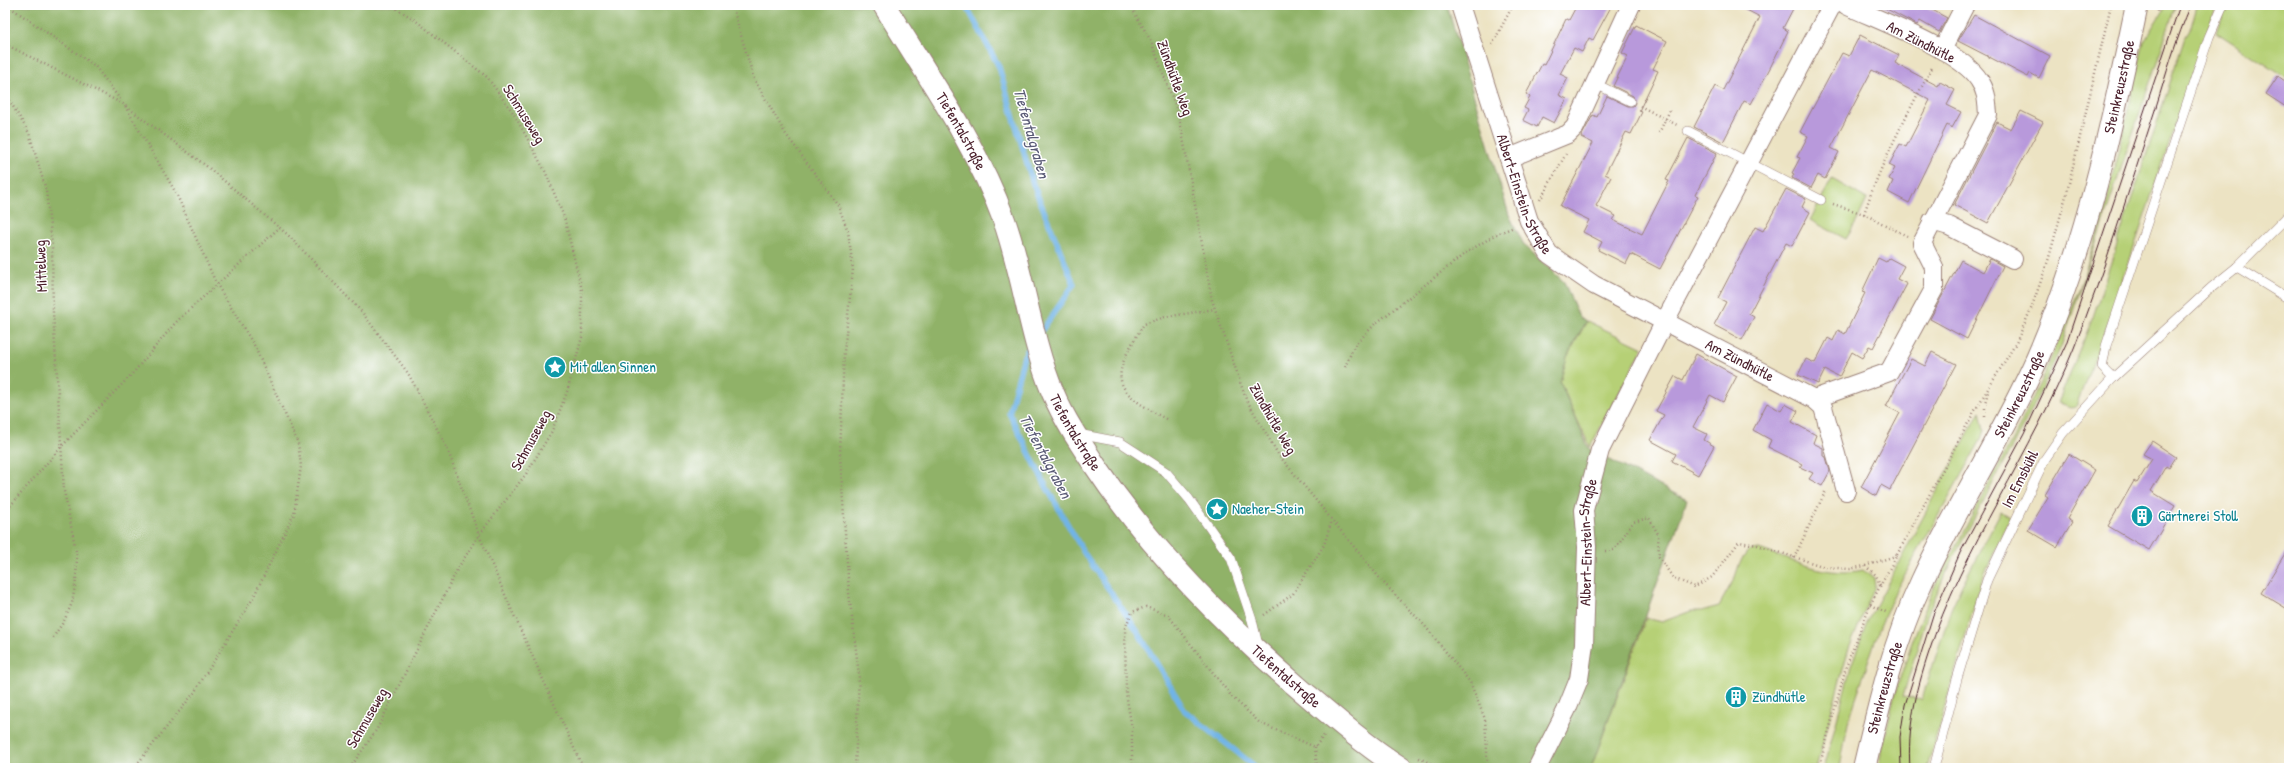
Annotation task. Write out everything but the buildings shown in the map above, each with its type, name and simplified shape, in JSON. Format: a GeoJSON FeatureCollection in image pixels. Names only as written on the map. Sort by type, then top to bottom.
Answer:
{"type":"FeatureCollection","features":[{"type":"Feature","properties":{"kind":"street","name":"Tiefentalstraße"},"geometry":{"type":"LineString","coordinates":[[884,5],[971,148],[990,185],[1004,222],[1025,295],[1038,350],[1053,394],[1074,433],[1112,490],[1154,545],[1210,607],[1259,654],[1336,720],[1382,756],[1401,768]]}},
{"type":"Feature","properties":{"kind":"street","name":"Albert-Einstein-Straße"},"geometry":{"type":"LineString","coordinates":[[1460,5],[1527,217],[1549,254],[1594,285],[1664,323]]}},
{"type":"Feature","properties":{"kind":"street"},"geometry":{"type":"LineString","coordinates":[[1509,158],[1568,134],[1575,127],[1631,5]]}},
{"type":"Feature","properties":{"kind":"street","name":"Albert-Einstein-Straße"},"geometry":{"type":"LineString","coordinates":[[1537,768],[1566,711],[1580,679],[1584,644],[1587,548],[1584,510],[1600,450],[1664,323],[1832,5]]}},
{"type":"Feature","properties":{"kind":"street","name":"Am Zündhütle"},"geometry":{"type":"LineString","coordinates":[[1814,399],[1889,372],[1934,289],[1934,268],[1922,243],[1988,115],[1987,95],[1979,79],[1958,59],[1846,5]]}},
{"type":"Feature","properties":{"kind":"street"},"geometry":{"type":"LineString","coordinates":[[1942,50],[1965,5]]}},
{"type":"Feature","properties":{"kind":"street","name":"Steinkreuzstraße"},"geometry":{"type":"LineString","coordinates":[[1864,768],[1880,700],[1908,613],[1936,552],[2016,403],[2048,331],[2068,278],[2098,179],[2137,5]]}},
{"type":"Feature","properties":{"kind":"street"},"geometry":{"type":"LineString","coordinates":[[1932,221],[1949,226],[2013,259]]}},
{"type":"Feature","properties":{"kind":"street","name":"Am Zündhütle"},"geometry":{"type":"LineString","coordinates":[[1664,323],[1814,399],[1823,406],[1846,491]]}},
{"type":"Feature","properties":{"kind":"lane"},"geometry":{"type":"LineString","coordinates":[[2113,378],[2102,367],[2106,346],[2209,37],[2222,5]]}},
{"type":"Feature","properties":{"kind":"lane"},"geometry":{"type":"LineString","coordinates":[[1594,83],[1634,103]]}},
{"type":"Feature","properties":{"kind":"lane"},"geometry":{"type":"LineString","coordinates":[[1688,130],[1821,200]]}},
{"type":"Feature","properties":{"kind":"lane","name":"Im Emsbühl"},"geometry":{"type":"LineString","coordinates":[[1934,768],[1966,649],[1987,580],[2045,458],[2063,433],[2113,378],[2211,288],[2237,267],[2289,215]]}},
{"type":"Feature","properties":{"kind":"lane"},"geometry":{"type":"LineString","coordinates":[[2237,267],[2289,299]]}},
{"type":"Feature","properties":{"kind":"lane"},"geometry":{"type":"LineString","coordinates":[[1074,433],[1120,442],[1166,472],[1189,499],[1231,558],[1252,620],[1259,654]]}},
{"type":"Feature","properties":{"kind":"path"},"geometry":{"type":"LineString","coordinates":[[7,5],[95,66],[123,104],[176,193],[216,283],[254,345],[298,443],[301,466],[294,514],[252,600],[194,693],[134,768]]}},
{"type":"Feature","properties":{"kind":"path","name":"Schmuseweg"},"geometry":{"type":"LineString","coordinates":[[350,768],[377,729],[458,568],[479,535],[526,474],[552,431],[568,389],[582,337],[582,290],[564,217],[545,171],[514,114],[487,77],[415,20],[391,5]]}},
{"type":"Feature","properties":{"kind":"path"},"geometry":{"type":"LineString","coordinates":[[732,5],[754,80],[785,133],[838,205],[848,231],[853,269],[844,352],[840,455],[849,593],[859,675],[855,768]]}},
{"type":"Feature","properties":{"kind":"path","name":"Zündhütle Weg"},"geometry":{"type":"LineString","coordinates":[[1130,5],[1151,41],[1179,115],[1196,217],[1215,309],[1246,399],[1278,454],[1382,581],[1425,626],[1470,682],[1485,719],[1488,768]]}},
{"type":"Feature","properties":{"kind":"path"},"geometry":{"type":"LineString","coordinates":[[1480,68],[1513,5]]}},
{"type":"Feature","properties":{"kind":"path"},"geometry":{"type":"LineString","coordinates":[[1819,768],[1846,667],[1870,605],[1974,412],[2016,343],[2031,309],[2048,261],[2067,192],[2111,5]]}},
{"type":"Feature","properties":{"kind":"path"},"geometry":{"type":"LineString","coordinates":[[5,44],[123,104],[210,168],[279,228],[320,267],[361,311],[408,373],[448,448],[479,535],[548,693],[583,768]]}},
{"type":"Feature","properties":{"kind":"path"},"geometry":{"type":"LineString","coordinates":[[1864,214],[1899,128],[1942,50]]}},
{"type":"Feature","properties":{"kind":"path","name":"Mittelweg"},"geometry":{"type":"LineString","coordinates":[[5,93],[29,133],[46,190],[52,245],[53,313],[61,447],[66,509],[77,556],[76,580],[72,603],[64,621],[52,639]]}},
{"type":"Feature","properties":{"kind":"path"},"geometry":{"type":"LineString","coordinates":[[1634,103],[1688,130]]}},
{"type":"Feature","properties":{"kind":"path"},"geometry":{"type":"LineString","coordinates":[[1659,133],[1671,108]]}},
{"type":"Feature","properties":{"kind":"path"},"geometry":{"type":"LineString","coordinates":[[1346,367],[1354,346],[1375,324],[1467,252],[1527,217],[1543,197],[1564,160]]}},
{"type":"Feature","properties":{"kind":"path"},"geometry":{"type":"LineString","coordinates":[[1821,200],[1864,214],[1911,238]]}},
{"type":"Feature","properties":{"kind":"path"},"geometry":{"type":"LineString","coordinates":[[5,512],[61,447],[133,373],[177,321],[216,283],[279,228]]}},
{"type":"Feature","properties":{"kind":"path"},"geometry":{"type":"LineString","coordinates":[[1166,419],[1133,400],[1120,383],[1119,372],[1144,324],[1165,317],[1215,309]]}},
{"type":"Feature","properties":{"kind":"path"},"geometry":{"type":"LineString","coordinates":[[1794,558],[1838,464]]}},
{"type":"Feature","properties":{"kind":"path"},"geometry":{"type":"LineString","coordinates":[[1587,548],[1614,550],[1633,522],[1649,518],[1658,534],[1659,557],[1673,578],[1695,588],[1712,576],[1739,542],[1757,545],[1825,567],[1850,569],[1865,566],[1898,554]]}},
{"type":"Feature","properties":{"kind":"path"},"geometry":{"type":"LineString","coordinates":[[1252,620],[1263,616],[1293,594],[1324,545],[1332,520]]}},
{"type":"Feature","properties":{"kind":"path"},"geometry":{"type":"LineString","coordinates":[[1865,566],[1876,576],[1880,586]]}},
{"type":"Feature","properties":{"kind":"path"},"geometry":{"type":"LineString","coordinates":[[1870,605],[1888,614]]}},
{"type":"Feature","properties":{"kind":"path"},"geometry":{"type":"LineString","coordinates":[[1132,768],[1132,729],[1126,693],[1126,628],[1132,612],[1146,607],[1168,615],[1232,697],[1260,723],[1315,747]]}},
{"type":"Feature","properties":{"kind":"path"},"geometry":{"type":"LineString","coordinates":[[1317,768],[1315,747],[1336,720]]}},
{"type":"Feature","properties":{"kind":"green space"},"geometry":{"type":"Polygon","coordinates":[[[5,5],[1447,5],[1509,215],[1524,245],[1564,282],[1579,317],[1586,321],[1567,357],[1560,382],[1589,449],[1687,500],[1591,768],[5,768],[5,5]]]}},
{"type":"Feature","properties":{"kind":"green space"},"geometry":{"type":"Polygon","coordinates":[[[2166,5],[2176,5],[2061,347],[2031,411],[1946,572],[1927,616],[1903,696],[1922,699],[1951,609],[1962,585],[2001,511],[2010,517],[1981,582],[1927,768],[1878,768],[1895,693],[1911,645],[1932,591],[2019,427],[2048,366],[2080,287],[2104,212],[2144,41],[2166,5]]]}},
{"type":"Feature","properties":{"kind":"green space"},"geometry":{"type":"Polygon","coordinates":[[[2197,5],[2217,5],[2111,316],[2076,406],[2071,407],[2058,403],[2093,317],[2185,37],[2191,27],[2197,5]]]}},
{"type":"Feature","properties":{"kind":"green space"},"geometry":{"type":"Polygon","coordinates":[[[2226,5],[2289,5],[2289,80],[2216,32],[2226,5]]]}},
{"type":"Feature","properties":{"kind":"green space"},"geometry":{"type":"Polygon","coordinates":[[[1832,179],[1867,199],[1857,221],[1846,239],[1810,220],[1832,179]]]}},
{"type":"Feature","properties":{"kind":"green space"},"geometry":{"type":"Polygon","coordinates":[[[1587,321],[1643,348],[1590,447],[1560,382],[1567,357],[1587,321]]]}},
{"type":"Feature","properties":{"kind":"green space"},"geometry":{"type":"Polygon","coordinates":[[[1980,411],[1984,430],[1981,440],[1895,592],[1879,629],[1848,723],[1840,768],[1824,768],[1851,666],[1867,622],[1980,411]]]}},
{"type":"Feature","properties":{"kind":"green space"},"geometry":{"type":"Polygon","coordinates":[[[1759,549],[1797,563],[1823,570],[1850,572],[1863,570],[1874,579],[1875,586],[1848,651],[1816,768],[1591,768],[1646,618],[1662,622],[1691,611],[1701,611],[1719,606],[1735,577],[1740,562],[1748,551],[1759,549]]]}},
{"type":"Feature","properties":{"kind":"waterway","name":"Tiefentalgraben"},"geometry":{"type":"LineString","coordinates":[[966,5],[999,67],[1033,184],[1074,284],[1040,333]]}},
{"type":"Feature","properties":{"kind":"waterway","name":"Tiefentalgraben"},"geometry":{"type":"LineString","coordinates":[[1030,346],[1024,356],[1009,413],[1047,488],[1084,553],[1138,632],[1185,711],[1257,768]]}},
{"type":"Feature","properties":{"kind":"tram line"},"geometry":{"type":"LineString","coordinates":[[1901,768],[1900,737],[1905,705],[1933,615],[1960,553],[2024,434],[2066,344],[2180,5]]}},
{"type":"Feature","properties":{"kind":"tram line"},"geometry":{"type":"LineString","coordinates":[[1910,768],[1909,753],[1913,711],[1928,655],[1960,576],[2038,425],[2074,348],[2106,259],[2172,57],[2191,5]]}},
{"type":"Feature","properties":{"kind":"place","name":"Mit allen Sinnen"},"geometry":{"type":"Point","coordinates":[555,367]}},
{"type":"Feature","properties":{"kind":"place","name":"Naeher-Stein"},"geometry":{"type":"Point","coordinates":[1217,509]}},
{"type":"Feature","properties":{"kind":"place","name":"Gärtnerei Stoll"},"geometry":{"type":"Point","coordinates":[2142,516]}},
{"type":"Feature","properties":{"kind":"place","name":"Zündhütle"},"geometry":{"type":"Point","coordinates":[1736,697]}}]}
